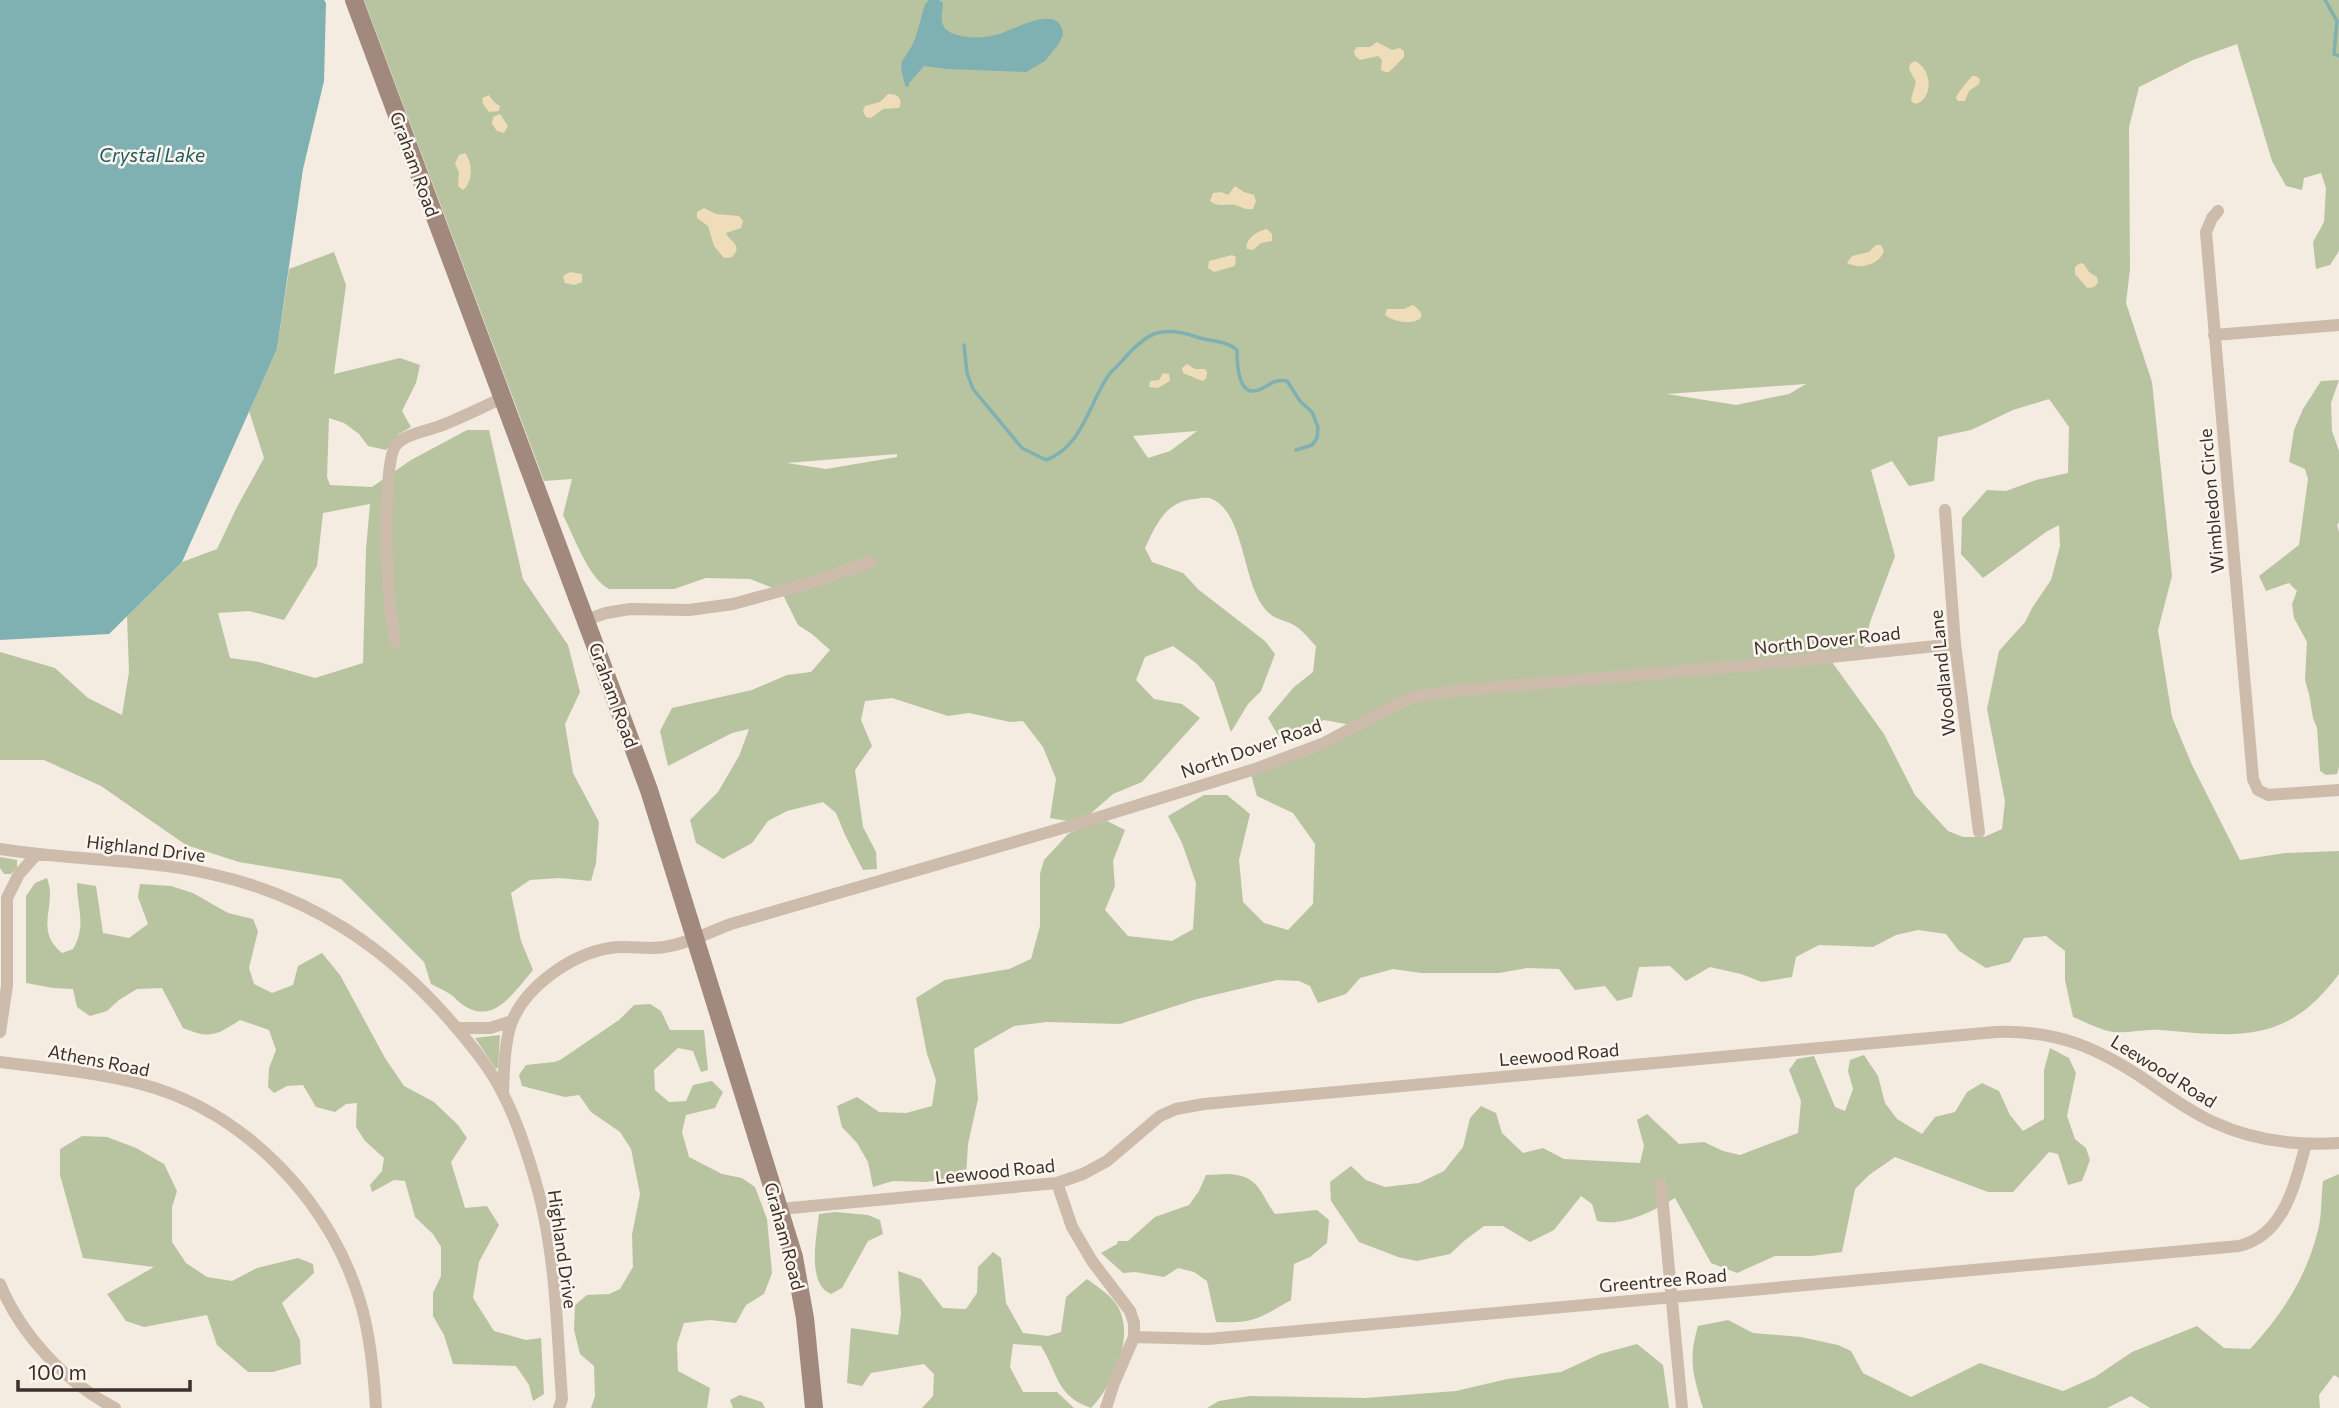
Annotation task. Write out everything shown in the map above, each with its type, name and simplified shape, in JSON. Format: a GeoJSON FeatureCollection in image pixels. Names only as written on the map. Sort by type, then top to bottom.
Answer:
{"type":"FeatureCollection","features":[{"type":"Feature","properties":{"kind":"main road","name":"Graham Road"},"geometry":{"type":"LineString","coordinates":[[354,0],[649,790],[794,1257],[801,1292],[814,1408]]}},
{"type":"Feature","properties":{"kind":"street","name":"Wimbledon Circle"},"geometry":{"type":"LineString","coordinates":[[2218,211],[2206,232],[2253,779],[2258,790],[2273,796],[2339,790]]}},
{"type":"Feature","properties":{"kind":"street"},"geometry":{"type":"LineString","coordinates":[[2214,335],[2339,325]]}},
{"type":"Feature","properties":{"kind":"street"},"geometry":{"type":"LineString","coordinates":[[395,642],[388,576],[388,500],[393,449],[404,439],[441,426],[503,398]]}},
{"type":"Feature","properties":{"kind":"street","name":"Woodland Lane"},"geometry":{"type":"LineString","coordinates":[[1945,510],[1955,644],[1979,832]]}},
{"type":"Feature","properties":{"kind":"street"},"geometry":{"type":"LineString","coordinates":[[586,620],[630,609],[689,610],[733,604],[803,585],[871,562]]}},
{"type":"Feature","properties":{"kind":"street","name":"North Dover Road"},"geometry":{"type":"LineString","coordinates":[[512,1020],[549,975],[578,957],[615,947],[666,947],[731,924],[1080,823],[1255,769],[1324,743],[1393,706],[1419,696],[1955,644]]}},
{"type":"Feature","properties":{"kind":"street","name":"Highland Drive"},"geometry":{"type":"LineString","coordinates":[[4,850],[184,869],[234,880],[296,902],[340,926],[383,954],[421,988],[480,1057],[503,1093],[531,1169],[546,1231],[562,1399],[559,1408]]}},
{"type":"Feature","properties":{"kind":"street"},"geometry":{"type":"LineString","coordinates":[[0,1032],[7,986],[7,898],[19,874],[37,854]]}},
{"type":"Feature","properties":{"kind":"street"},"geometry":{"type":"LineString","coordinates":[[0,884],[7,898]]}},
{"type":"Feature","properties":{"kind":"street"},"geometry":{"type":"LineString","coordinates":[[457,1028],[490,1028],[512,1020]]}},
{"type":"Feature","properties":{"kind":"street"},"geometry":{"type":"LineString","coordinates":[[503,1093],[506,1050],[512,1020]]}},
{"type":"Feature","properties":{"kind":"street","name":"Leewood Road"},"geometry":{"type":"LineString","coordinates":[[780,1209],[1057,1183],[1095,1168],[1117,1153],[1152,1122],[1167,1113],[1187,1107],[1259,1098],[2004,1032],[2041,1034],[2084,1045],[2116,1060],[2211,1121],[2255,1137],[2305,1144],[2339,1143]]}},
{"type":"Feature","properties":{"kind":"street","name":"Athens Road"},"geometry":{"type":"LineString","coordinates":[[0,1062],[111,1077],[157,1089],[203,1110],[235,1129],[275,1162],[305,1195],[323,1221],[353,1281],[366,1325],[376,1408]]}},
{"type":"Feature","properties":{"kind":"street","name":"Greentree Road"},"geometry":{"type":"LineString","coordinates":[[1134,1337],[1208,1339],[2239,1246],[2259,1238],[2279,1217],[2293,1189],[2305,1144]]}},
{"type":"Feature","properties":{"kind":"street"},"geometry":{"type":"LineString","coordinates":[[1057,1183],[1072,1227],[1092,1261],[1130,1311],[1134,1324],[1134,1337],[1106,1408]]}},
{"type":"Feature","properties":{"kind":"street"},"geometry":{"type":"LineString","coordinates":[[1661,1184],[1682,1408]]}},
{"type":"Feature","properties":{"kind":"street"},"geometry":{"type":"LineString","coordinates":[[0,1284],[23,1324],[42,1349],[72,1379],[115,1408]]}},
{"type":"Feature","properties":{"kind":"green space"},"geometry":{"type":"Polygon","coordinates":[[[364,0],[2339,0],[2339,251],[2330,265],[2316,269],[2313,242],[2324,222],[2326,188],[2321,173],[2304,178],[2302,190],[2286,186],[2272,161],[2237,44],[2193,60],[2139,87],[2129,127],[2130,269],[2126,303],[2152,382],[2172,576],[2158,630],[2172,717],[2192,765],[2240,860],[2285,853],[2339,851],[2339,974],[2320,997],[2300,1013],[2281,1024],[2238,1034],[2154,1030],[2114,1032],[2073,1017],[2065,980],[2065,951],[2046,936],[2024,938],[2010,962],[1986,968],[1959,951],[1946,934],[1918,930],[1896,935],[1873,947],[1819,945],[1796,957],[1792,977],[1762,982],[1710,967],[1686,981],[1670,966],[1639,967],[1632,997],[1617,1001],[1605,986],[1575,990],[1559,969],[1527,968],[1499,973],[1421,973],[1393,969],[1360,978],[1346,994],[1318,1003],[1310,986],[1299,981],[1277,980],[1197,999],[1120,1024],[1047,1022],[1014,1026],[974,1049],[978,1099],[968,1144],[966,1176],[926,1182],[893,1181],[873,1187],[868,1162],[857,1143],[842,1127],[837,1106],[857,1097],[879,1112],[906,1113],[932,1106],[936,1080],[927,1054],[916,998],[945,980],[1009,969],[1031,959],[1040,926],[1040,874],[1044,860],[1068,834],[1099,817],[1125,830],[1113,861],[1115,886],[1105,910],[1128,936],[1172,941],[1193,929],[1196,883],[1182,843],[1168,816],[1204,795],[1227,795],[1250,814],[1239,860],[1243,902],[1264,923],[1288,930],[1313,904],[1315,844],[1293,813],[1257,796],[1250,771],[1357,726],[1324,720],[1279,737],[1268,718],[1294,687],[1313,672],[1316,646],[1297,627],[1273,616],[1265,609],[1257,597],[1237,533],[1223,507],[1208,498],[1186,500],[1163,515],[1153,531],[1145,548],[1152,562],[1183,573],[1199,590],[1265,641],[1275,654],[1261,691],[1248,704],[1231,732],[1214,682],[1196,663],[1173,646],[1145,657],[1136,680],[1154,699],[1182,704],[1200,718],[1142,782],[1113,794],[1080,823],[1050,818],[1056,779],[1043,747],[1023,721],[1010,722],[969,713],[948,716],[892,698],[865,701],[861,720],[872,746],[855,770],[863,827],[876,852],[877,869],[863,870],[836,813],[823,802],[787,811],[768,821],[752,843],[723,859],[696,843],[690,820],[718,792],[739,756],[749,729],[732,733],[668,766],[660,731],[672,708],[752,690],[787,675],[811,672],[830,650],[798,625],[781,591],[750,579],[706,578],[674,589],[609,589],[594,576],[563,515],[572,479],[544,481],[364,0]],[[1806,384],[1667,394],[1736,405],[1789,394],[1806,384]],[[2049,399],[2013,410],[1971,430],[1938,437],[1934,481],[1909,486],[1892,461],[1871,470],[1895,556],[1870,622],[1864,649],[1829,658],[1884,734],[1915,795],[1948,831],[1963,837],[1984,837],[2002,829],[2005,801],[1987,709],[1999,651],[2025,622],[2051,580],[2060,546],[2059,525],[1983,578],[1961,554],[1962,518],[1987,490],[2006,491],[2036,480],[2068,473],[2069,427],[2049,399]],[[1197,431],[1133,436],[1148,458],[1170,451],[1197,431]],[[897,454],[787,463],[826,469],[897,457],[897,454]]]}},
{"type":"Feature","properties":{"kind":"green space"},"geometry":{"type":"Polygon","coordinates":[[[334,252],[346,285],[334,374],[400,358],[420,365],[416,383],[402,411],[411,427],[399,434],[386,450],[368,446],[359,434],[344,423],[329,418],[327,477],[330,485],[372,487],[411,460],[467,430],[489,430],[523,579],[568,645],[580,692],[565,724],[573,773],[599,822],[596,863],[591,881],[559,878],[530,880],[511,893],[521,941],[533,970],[503,1004],[494,1009],[474,1010],[431,984],[424,962],[341,879],[239,862],[186,845],[101,786],[44,760],[0,760],[0,652],[55,668],[88,698],[122,715],[129,672],[127,616],[182,562],[217,549],[264,458],[249,411],[277,349],[289,269],[334,252]],[[370,504],[323,513],[317,566],[284,620],[249,611],[218,613],[230,658],[259,662],[315,678],[363,663],[370,504]]]}},
{"type":"Feature","properties":{"kind":"green space"},"geometry":{"type":"Polygon","coordinates":[[[2339,380],[2331,403],[2332,431],[2339,451],[2339,767],[2337,774],[2326,775],[2320,771],[2317,728],[2305,680],[2307,642],[2294,618],[2292,604],[2297,591],[2289,583],[2266,591],[2259,576],[2299,545],[2308,479],[2305,469],[2289,462],[2294,430],[2303,409],[2321,381],[2339,380]]]}},
{"type":"Feature","properties":{"kind":"green space"},"geometry":{"type":"Polygon","coordinates":[[[0,857],[17,860],[17,867],[11,874],[4,874],[0,868],[0,857]]]}},
{"type":"Feature","properties":{"kind":"green space"},"geometry":{"type":"Polygon","coordinates":[[[47,878],[50,898],[47,926],[53,944],[62,953],[73,949],[80,932],[77,883],[96,886],[103,933],[129,938],[148,924],[138,897],[140,884],[171,886],[193,893],[228,913],[253,919],[258,931],[249,968],[254,984],[272,993],[293,985],[298,966],[322,953],[340,975],[385,1058],[404,1086],[434,1102],[458,1125],[467,1138],[451,1162],[465,1208],[487,1206],[499,1225],[479,1262],[473,1298],[494,1331],[526,1340],[541,1338],[544,1394],[533,1401],[529,1385],[516,1366],[453,1364],[444,1335],[433,1316],[433,1293],[441,1276],[441,1247],[433,1234],[415,1217],[405,1181],[394,1180],[372,1192],[370,1185],[382,1171],[384,1158],[365,1141],[356,1127],[357,1103],[346,1104],[335,1112],[316,1107],[303,1085],[287,1086],[274,1093],[268,1087],[269,1068],[276,1050],[269,1030],[240,1020],[224,1030],[206,1035],[183,1028],[162,988],[137,989],[107,1011],[90,1016],[77,1007],[73,989],[26,983],[26,896],[35,883],[47,878]]]}},
{"type":"Feature","properties":{"kind":"green space"},"geometry":{"type":"Polygon","coordinates":[[[650,1004],[661,1011],[670,1030],[704,1030],[708,1070],[701,1072],[693,1051],[678,1048],[654,1070],[655,1090],[669,1102],[686,1101],[693,1085],[712,1081],[723,1092],[715,1108],[686,1115],[682,1132],[689,1157],[722,1174],[742,1178],[755,1187],[767,1219],[772,1273],[764,1294],[746,1305],[736,1323],[710,1320],[684,1323],[677,1344],[678,1371],[710,1388],[707,1408],[591,1408],[595,1396],[594,1366],[580,1354],[574,1330],[575,1305],[587,1295],[609,1294],[620,1289],[633,1267],[632,1235],[640,1194],[631,1149],[620,1132],[591,1112],[579,1095],[565,1097],[522,1086],[519,1075],[526,1065],[560,1060],[619,1020],[634,1005],[650,1004]]]}},
{"type":"Feature","properties":{"kind":"green space"},"geometry":{"type":"Polygon","coordinates":[[[500,1035],[498,1067],[496,1069],[475,1038],[500,1035]]]}},
{"type":"Feature","properties":{"kind":"green space"},"geometry":{"type":"Polygon","coordinates":[[[2050,1048],[2069,1058],[2076,1073],[2067,1116],[2075,1139],[2086,1148],[2090,1160],[2082,1181],[2068,1185],[2058,1154],[2049,1152],[2013,1192],[1988,1192],[1895,1157],[1869,1175],[1855,1189],[1842,1252],[1811,1256],[1775,1256],[1737,1273],[1711,1263],[1675,1198],[1638,1217],[1607,1222],[1597,1221],[1592,1204],[1581,1196],[1554,1230],[1530,1242],[1503,1226],[1484,1226],[1450,1254],[1417,1261],[1398,1257],[1359,1242],[1331,1201],[1330,1182],[1351,1166],[1366,1180],[1385,1187],[1419,1183],[1444,1171],[1463,1147],[1470,1118],[1481,1106],[1496,1113],[1502,1133],[1523,1153],[1543,1148],[1564,1159],[1640,1163],[1644,1146],[1637,1120],[1647,1114],[1679,1144],[1704,1142],[1740,1155],[1798,1133],[1801,1101],[1789,1070],[1797,1059],[1814,1056],[1835,1107],[1845,1111],[1853,1089],[1848,1071],[1850,1060],[1864,1055],[1878,1076],[1885,1103],[1897,1119],[1922,1134],[1935,1117],[1955,1112],[1967,1092],[1982,1083],[1999,1091],[2010,1115],[2023,1131],[2044,1119],[2044,1070],[2050,1048]]]}},
{"type":"Feature","properties":{"kind":"green space"},"geometry":{"type":"Polygon","coordinates":[[[82,1136],[107,1137],[136,1148],[164,1164],[177,1191],[172,1207],[172,1242],[186,1263],[207,1277],[232,1281],[257,1268],[298,1258],[313,1264],[314,1273],[282,1303],[300,1340],[301,1364],[273,1372],[248,1372],[217,1345],[207,1315],[144,1327],[126,1321],[107,1294],[154,1267],[83,1258],[60,1175],[60,1149],[82,1136]]]}},
{"type":"Feature","properties":{"kind":"green space"},"geometry":{"type":"Polygon","coordinates":[[[1228,1174],[1247,1178],[1258,1186],[1275,1214],[1317,1210],[1329,1220],[1327,1243],[1310,1257],[1294,1264],[1291,1300],[1255,1318],[1239,1322],[1216,1322],[1207,1281],[1194,1272],[1178,1268],[1164,1277],[1135,1272],[1123,1273],[1101,1253],[1118,1241],[1128,1241],[1155,1217],[1189,1205],[1206,1175],[1228,1174]]]}},
{"type":"Feature","properties":{"kind":"green space"},"geometry":{"type":"Polygon","coordinates":[[[2339,1174],[2339,1378],[2334,1375],[2319,1395],[2320,1408],[2150,1408],[2131,1396],[2107,1408],[1703,1408],[1693,1367],[1693,1349],[1698,1326],[1728,1320],[1753,1333],[1801,1337],[1838,1345],[1851,1351],[1863,1373],[1911,1397],[1980,1363],[2063,1391],[2095,1377],[2132,1352],[2197,1326],[2224,1348],[2250,1349],[2283,1309],[2300,1279],[2318,1230],[2323,1181],[2339,1174]]]}},
{"type":"Feature","properties":{"kind":"green space"},"geometry":{"type":"Polygon","coordinates":[[[835,1212],[868,1215],[880,1220],[883,1234],[868,1241],[842,1288],[831,1294],[823,1289],[818,1280],[815,1246],[819,1214],[835,1212]]]}},
{"type":"Feature","properties":{"kind":"green space"},"geometry":{"type":"Polygon","coordinates":[[[993,1252],[1001,1258],[1006,1303],[1023,1333],[1048,1336],[1061,1332],[1066,1297],[1087,1279],[1113,1300],[1124,1326],[1124,1341],[1108,1386],[1091,1408],[1064,1390],[1041,1346],[1013,1344],[1010,1367],[1023,1392],[1057,1392],[1074,1408],[922,1408],[933,1396],[934,1374],[924,1364],[871,1373],[862,1386],[847,1383],[851,1328],[898,1335],[901,1314],[898,1271],[921,1279],[943,1308],[966,1309],[977,1293],[978,1267],[993,1252]]]}},
{"type":"Feature","properties":{"kind":"green space"},"geometry":{"type":"Polygon","coordinates":[[[1637,1344],[1663,1365],[1669,1408],[1207,1408],[1219,1401],[1250,1396],[1365,1398],[1456,1391],[1507,1379],[1561,1372],[1600,1354],[1637,1344]]]}},
{"type":"Feature","properties":{"kind":"green space"},"geometry":{"type":"Polygon","coordinates":[[[740,1395],[762,1402],[765,1408],[733,1408],[730,1400],[740,1395]]]}},
{"type":"Feature","properties":{"kind":"sand"},"geometry":{"type":"Polygon","coordinates":[[[1377,42],[1392,50],[1400,48],[1404,51],[1404,57],[1389,72],[1381,70],[1382,60],[1378,56],[1360,60],[1355,56],[1357,47],[1370,47],[1377,42]]]}},
{"type":"Feature","properties":{"kind":"sand"},"geometry":{"type":"Polygon","coordinates":[[[1915,61],[1925,70],[1929,82],[1926,95],[1916,104],[1911,99],[1916,82],[1909,69],[1910,64],[1915,61]]]}},
{"type":"Feature","properties":{"kind":"sand"},"geometry":{"type":"Polygon","coordinates":[[[1972,76],[1980,79],[1979,84],[1969,91],[1965,101],[1958,101],[1956,98],[1960,90],[1972,76]]]}},
{"type":"Feature","properties":{"kind":"sand"},"geometry":{"type":"Polygon","coordinates":[[[888,94],[899,97],[899,108],[883,109],[871,118],[866,117],[863,111],[865,106],[880,102],[888,94]]]}},
{"type":"Feature","properties":{"kind":"sand"},"geometry":{"type":"Polygon","coordinates":[[[489,95],[500,106],[499,111],[489,112],[483,104],[482,98],[489,95]]]}},
{"type":"Feature","properties":{"kind":"sand"},"geometry":{"type":"Polygon","coordinates":[[[500,114],[508,126],[504,133],[497,131],[492,124],[493,117],[500,114]]]}},
{"type":"Feature","properties":{"kind":"sand"},"geometry":{"type":"Polygon","coordinates":[[[465,153],[471,172],[469,182],[463,190],[458,186],[459,173],[455,163],[459,155],[465,153]]]}},
{"type":"Feature","properties":{"kind":"sand"},"geometry":{"type":"Polygon","coordinates":[[[1235,186],[1254,195],[1256,201],[1253,209],[1210,201],[1213,193],[1228,195],[1235,186]]]}},
{"type":"Feature","properties":{"kind":"sand"},"geometry":{"type":"Polygon","coordinates":[[[704,208],[716,214],[739,216],[743,221],[741,228],[726,233],[737,249],[732,257],[724,258],[714,246],[708,226],[697,218],[697,212],[704,208]]]}},
{"type":"Feature","properties":{"kind":"sand"},"geometry":{"type":"Polygon","coordinates":[[[1267,229],[1272,234],[1272,241],[1261,243],[1253,250],[1247,249],[1252,236],[1267,229]]]}},
{"type":"Feature","properties":{"kind":"sand"},"geometry":{"type":"Polygon","coordinates":[[[1876,245],[1881,245],[1884,251],[1874,263],[1858,266],[1847,263],[1852,256],[1869,252],[1876,245]]]}},
{"type":"Feature","properties":{"kind":"sand"},"geometry":{"type":"Polygon","coordinates":[[[1232,255],[1236,257],[1235,266],[1214,272],[1208,268],[1209,261],[1232,255]]]}},
{"type":"Feature","properties":{"kind":"sand"},"geometry":{"type":"Polygon","coordinates":[[[2080,263],[2097,277],[2098,283],[2094,287],[2087,288],[2075,274],[2075,267],[2080,263]]]}},
{"type":"Feature","properties":{"kind":"sand"},"geometry":{"type":"Polygon","coordinates":[[[570,272],[582,274],[582,282],[574,285],[565,283],[563,276],[570,272]]]}},
{"type":"Feature","properties":{"kind":"sand"},"geometry":{"type":"Polygon","coordinates":[[[1413,305],[1420,311],[1421,316],[1414,321],[1400,321],[1385,315],[1387,309],[1404,309],[1413,305]]]}},
{"type":"Feature","properties":{"kind":"sand"},"geometry":{"type":"Polygon","coordinates":[[[1187,364],[1195,369],[1205,369],[1206,379],[1202,381],[1183,373],[1182,368],[1187,364]]]}},
{"type":"Feature","properties":{"kind":"sand"},"geometry":{"type":"Polygon","coordinates":[[[1163,373],[1169,374],[1170,381],[1158,388],[1149,387],[1150,381],[1159,380],[1163,373]]]}},
{"type":"Feature","properties":{"kind":"water","name":"Crystal Lake"},"geometry":{"type":"Polygon","coordinates":[[[0,0],[324,0],[326,3],[324,81],[303,169],[277,349],[182,562],[109,634],[0,640],[0,0]]]}},
{"type":"Feature","properties":{"kind":"water"},"geometry":{"type":"Polygon","coordinates":[[[929,0],[943,3],[944,27],[961,36],[991,36],[1045,19],[1054,20],[1060,25],[1063,35],[1045,61],[1026,72],[924,66],[906,87],[903,61],[914,41],[925,4],[929,0]]]}},
{"type":"Feature","properties":{"kind":"waterway"},"geometry":{"type":"LineString","coordinates":[[2325,0],[2337,21],[2334,54],[2339,56]]}},
{"type":"Feature","properties":{"kind":"waterway"},"geometry":{"type":"LineString","coordinates":[[964,345],[967,373],[973,389],[1022,448],[1046,460],[1058,454],[1076,435],[1111,372],[1147,337],[1164,332],[1184,333],[1233,347],[1237,350],[1240,379],[1248,390],[1261,389],[1276,381],[1287,381],[1300,401],[1312,412],[1318,427],[1317,438],[1312,445],[1296,450]]}}]}
